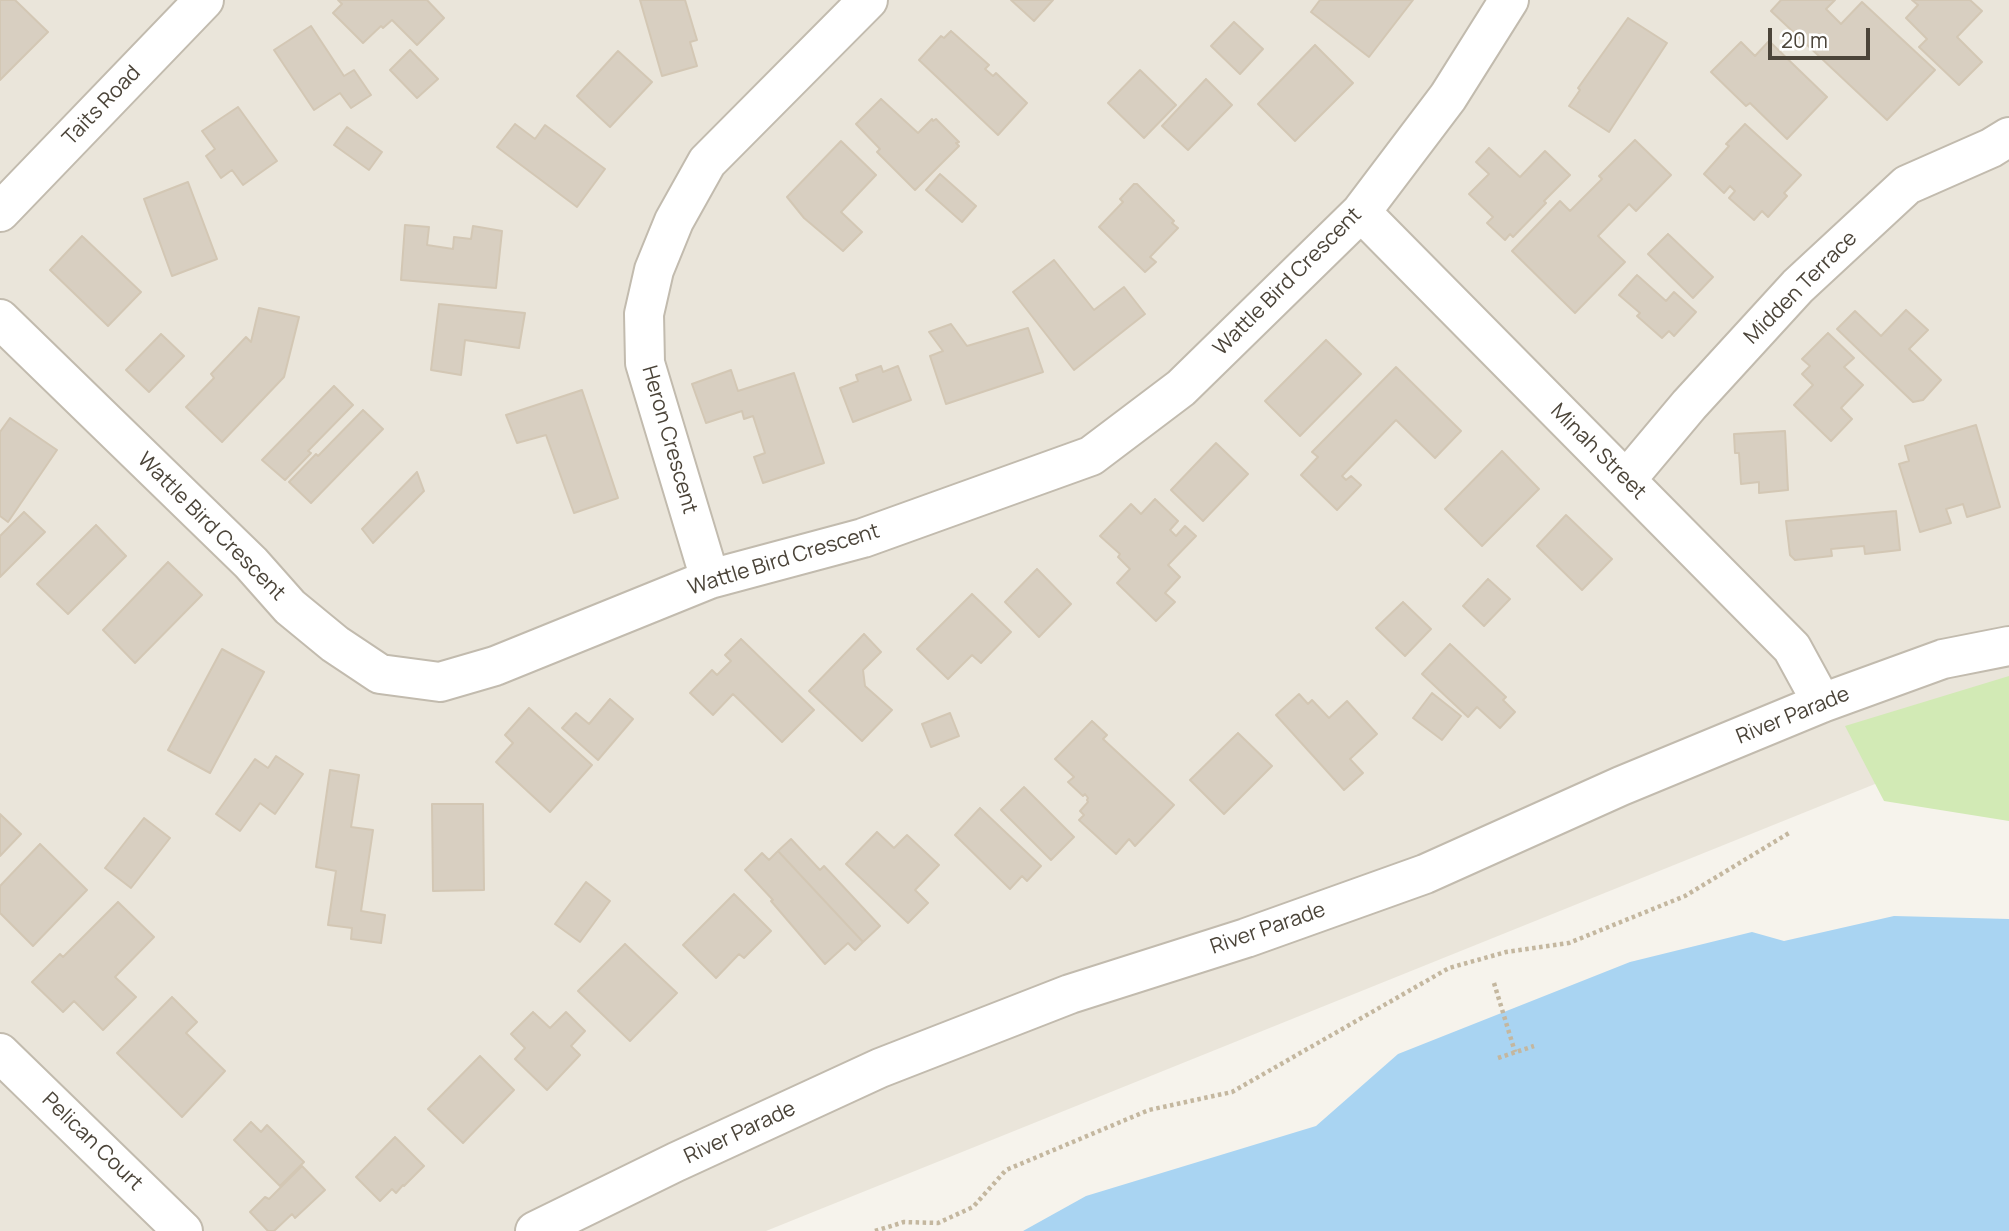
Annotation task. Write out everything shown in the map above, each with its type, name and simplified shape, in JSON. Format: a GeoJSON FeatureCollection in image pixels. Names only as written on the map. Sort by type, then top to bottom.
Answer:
{"type":"FeatureCollection","features":[{"type":"Feature","properties":{"kind":"street","name":"Taits Road"},"geometry":{"type":"LineString","coordinates":[[0,212],[204,0]]}},
{"type":"Feature","properties":{"kind":"street","name":"Heron Crescent"},"geometry":{"type":"LineString","coordinates":[[710,579],[645,363],[644,314],[654,270],[674,220],[708,162],[868,0]]}},
{"type":"Feature","properties":{"kind":"street","name":"Wattle Bird Crescent"},"geometry":{"type":"LineString","coordinates":[[0,319],[251,563],[290,607],[335,644],[380,674],[440,682],[495,666],[710,579],[863,538],[1091,456],[1181,387],[1361,212],[1448,97],[1509,0]]}},
{"type":"Feature","properties":{"kind":"street","name":"Midden Terrace"},"geometry":{"type":"LineString","coordinates":[[1626,480],[1689,405],[1798,286],[1907,185],[1991,148],[2009,137]]}},
{"type":"Feature","properties":{"kind":"street","name":"Minah Street"},"geometry":{"type":"LineString","coordinates":[[1361,212],[1792,648],[1822,703]]}},
{"type":"Feature","properties":{"kind":"street","name":"River Parade"},"geometry":{"type":"LineString","coordinates":[[535,1231],[676,1162],[880,1068],[1070,994],[1246,937],[1425,874],[1620,786],[1822,703],[1943,659],[2009,646]]}},
{"type":"Feature","properties":{"kind":"street","name":"Pelican Court"},"geometry":{"type":"LineString","coordinates":[[0,1054],[183,1231]]}},
{"type":"Feature","properties":{"kind":"path"},"geometry":{"type":"LineString","coordinates":[[875,1231],[904,1222],[938,1223],[973,1207],[1006,1170],[1149,1110],[1232,1092],[1448,968],[1506,952],[1569,943],[1685,896],[1789,833]]}},
{"type":"Feature","properties":{"kind":"path"},"geometry":{"type":"LineString","coordinates":[[1494,982],[1515,1052]]}},
{"type":"Feature","properties":{"kind":"path"},"geometry":{"type":"LineString","coordinates":[[1498,1058],[1534,1046]]}},
{"type":"Feature","properties":{"kind":"shaded area"},"geometry":{"type":"Polygon","coordinates":[[[0,0],[2009,0],[2009,730],[766,1231],[0,1231],[0,0]]]}},
{"type":"Feature","properties":{"kind":"green space"},"geometry":{"type":"Polygon","coordinates":[[[2009,676],[2009,821],[1884,801],[1845,726],[2009,676]]]}},
{"type":"Feature","properties":{"kind":"water"},"geometry":{"type":"Polygon","coordinates":[[[1894,916],[2009,919],[2009,1231],[1023,1231],[1086,1196],[1316,1126],[1398,1054],[1630,962],[1752,932],[1784,941],[1894,916]]]}},
{"type":"Feature","properties":{"kind":"building"},"geometry":{"type":"Polygon","coordinates":[[[0,0],[15,0],[48,32],[0,80],[0,0]]]}},
{"type":"Feature","properties":{"kind":"building"},"geometry":{"type":"Polygon","coordinates":[[[338,0],[427,0],[444,18],[417,45],[392,20],[383,28],[381,26],[363,43],[333,13],[342,4],[338,0]]]}},
{"type":"Feature","properties":{"kind":"building"},"geometry":{"type":"Polygon","coordinates":[[[640,0],[685,0],[697,40],[690,42],[697,66],[662,76],[640,0]]]}},
{"type":"Feature","properties":{"kind":"building"},"geometry":{"type":"Polygon","coordinates":[[[1011,0],[1053,0],[1034,21],[1011,0]]]}},
{"type":"Feature","properties":{"kind":"building"},"geometry":{"type":"Polygon","coordinates":[[[1320,0],[1413,0],[1369,57],[1311,12],[1320,0]]]}},
{"type":"Feature","properties":{"kind":"building"},"geometry":{"type":"Polygon","coordinates":[[[1781,0],[1835,0],[1826,9],[1841,24],[1862,2],[1935,70],[1887,120],[1771,11],[1781,0]]]}},
{"type":"Feature","properties":{"kind":"building"},"geometry":{"type":"Polygon","coordinates":[[[1912,0],[1970,0],[1982,11],[1957,37],[1982,62],[1959,85],[1919,47],[1927,39],[1906,18],[1918,5],[1912,0]]]}},
{"type":"Feature","properties":{"kind":"building"},"geometry":{"type":"Polygon","coordinates":[[[1628,18],[1667,43],[1609,132],[1569,106],[1580,90],[1578,88],[1628,18]]]}},
{"type":"Feature","properties":{"kind":"building"},"geometry":{"type":"Polygon","coordinates":[[[1234,22],[1263,49],[1240,74],[1211,46],[1234,22]]]}},
{"type":"Feature","properties":{"kind":"building"},"geometry":{"type":"Polygon","coordinates":[[[311,26],[344,76],[354,70],[371,95],[351,108],[340,93],[314,110],[274,50],[311,26]]]}},
{"type":"Feature","properties":{"kind":"building"},"geometry":{"type":"Polygon","coordinates":[[[951,31],[989,65],[985,69],[993,76],[996,73],[1027,103],[998,135],[919,60],[941,36],[944,38],[951,31]]]}},
{"type":"Feature","properties":{"kind":"building"},"geometry":{"type":"Polygon","coordinates":[[[1769,41],[1827,97],[1787,139],[1750,103],[1746,106],[1711,72],[1741,42],[1755,56],[1769,41]]]}},
{"type":"Feature","properties":{"kind":"building"},"geometry":{"type":"Polygon","coordinates":[[[1315,45],[1353,83],[1295,141],[1258,104],[1315,45]]]}},
{"type":"Feature","properties":{"kind":"building"},"geometry":{"type":"Polygon","coordinates":[[[410,50],[438,79],[417,98],[390,70],[410,50]]]}},
{"type":"Feature","properties":{"kind":"building"},"geometry":{"type":"Polygon","coordinates":[[[618,51],[652,82],[610,127],[577,96],[618,51]]]}},
{"type":"Feature","properties":{"kind":"building"},"geometry":{"type":"Polygon","coordinates":[[[1140,70],[1176,105],[1144,138],[1108,103],[1140,70]]]}},
{"type":"Feature","properties":{"kind":"building"},"geometry":{"type":"Polygon","coordinates":[[[1206,79],[1232,105],[1188,150],[1162,126],[1206,79]]]}},
{"type":"Feature","properties":{"kind":"building"},"geometry":{"type":"Polygon","coordinates":[[[881,99],[918,133],[932,119],[936,119],[959,142],[956,143],[959,146],[915,190],[877,152],[880,149],[856,124],[881,99]]]}},
{"type":"Feature","properties":{"kind":"building"},"geometry":{"type":"Polygon","coordinates":[[[238,107],[277,161],[243,185],[232,170],[221,178],[206,156],[215,149],[202,131],[238,107]]]}},
{"type":"Feature","properties":{"kind":"building"},"geometry":{"type":"Polygon","coordinates":[[[515,124],[535,139],[545,125],[605,169],[577,207],[497,147],[515,124]]]}},
{"type":"Feature","properties":{"kind":"building"},"geometry":{"type":"Polygon","coordinates":[[[1745,124],[1801,175],[1784,193],[1787,196],[1768,217],[1762,211],[1754,220],[1729,198],[1735,191],[1730,186],[1724,193],[1704,174],[1745,124]]]}},
{"type":"Feature","properties":{"kind":"building"},"geometry":{"type":"Polygon","coordinates":[[[347,127],[382,152],[369,170],[334,145],[347,127]]]}},
{"type":"Feature","properties":{"kind":"building"},"geometry":{"type":"Polygon","coordinates":[[[1635,140],[1671,175],[1636,211],[1629,204],[1598,236],[1625,262],[1575,313],[1512,251],[1560,201],[1570,211],[1602,179],[1599,176],[1635,140]]]}},
{"type":"Feature","properties":{"kind":"building"},"geometry":{"type":"Polygon","coordinates":[[[841,141],[876,175],[841,212],[862,232],[843,251],[804,218],[787,197],[841,141]]]}},
{"type":"Feature","properties":{"kind":"building"},"geometry":{"type":"Polygon","coordinates":[[[1489,148],[1520,177],[1545,151],[1570,175],[1513,237],[1510,234],[1505,240],[1487,223],[1493,217],[1469,194],[1489,174],[1476,162],[1489,148]]]}},
{"type":"Feature","properties":{"kind":"building"},"geometry":{"type":"Polygon","coordinates":[[[940,174],[976,206],[962,222],[926,190],[940,174]]]}},
{"type":"Feature","properties":{"kind":"building"},"geometry":{"type":"Polygon","coordinates":[[[188,182],[217,259],[172,276],[144,199],[188,182]]]}},
{"type":"Feature","properties":{"kind":"building"},"geometry":{"type":"Polygon","coordinates":[[[1134,184],[1174,221],[1172,223],[1178,228],[1150,257],[1156,262],[1145,272],[1099,227],[1123,202],[1120,199],[1134,184]]]}},
{"type":"Feature","properties":{"kind":"building"},"geometry":{"type":"Polygon","coordinates":[[[405,225],[429,227],[427,245],[453,249],[454,237],[471,239],[473,226],[502,231],[496,288],[401,280],[405,225]]]}},
{"type":"Feature","properties":{"kind":"building"},"geometry":{"type":"Polygon","coordinates":[[[1668,234],[1713,277],[1693,298],[1648,254],[1668,234]]]}},
{"type":"Feature","properties":{"kind":"building"},"geometry":{"type":"Polygon","coordinates":[[[82,236],[141,292],[108,326],[50,270],[82,236]]]}},
{"type":"Feature","properties":{"kind":"building"},"geometry":{"type":"Polygon","coordinates":[[[1054,260],[1094,310],[1124,287],[1145,314],[1074,370],[1013,292],[1054,260]]]}},
{"type":"Feature","properties":{"kind":"building"},"geometry":{"type":"Polygon","coordinates":[[[1637,275],[1666,301],[1674,292],[1696,312],[1674,336],[1669,331],[1662,338],[1637,316],[1640,313],[1619,295],[1637,275]]]}},
{"type":"Feature","properties":{"kind":"building"},"geometry":{"type":"Polygon","coordinates":[[[439,304],[525,313],[519,348],[465,340],[461,375],[431,370],[439,304]]]}},
{"type":"Feature","properties":{"kind":"building"},"geometry":{"type":"Polygon","coordinates":[[[259,308],[299,317],[284,377],[222,442],[186,407],[214,378],[211,374],[246,337],[251,342],[259,308]]]}},
{"type":"Feature","properties":{"kind":"building"},"geometry":{"type":"Polygon","coordinates":[[[1906,310],[1928,330],[1909,349],[1941,380],[1923,400],[1913,402],[1837,329],[1855,311],[1881,336],[1906,310]]]}},
{"type":"Feature","properties":{"kind":"building"},"geometry":{"type":"Polygon","coordinates":[[[951,324],[967,346],[1028,328],[1043,372],[946,404],[930,356],[943,351],[929,332],[951,324]]]}},
{"type":"Feature","properties":{"kind":"building"},"geometry":{"type":"Polygon","coordinates":[[[1828,333],[1854,358],[1844,367],[1863,385],[1841,408],[1852,419],[1831,441],[1794,405],[1813,385],[1802,374],[1810,366],[1802,359],[1828,333]]]}},
{"type":"Feature","properties":{"kind":"building"},"geometry":{"type":"Polygon","coordinates":[[[161,334],[184,356],[149,392],[126,370],[161,334]]]}},
{"type":"Feature","properties":{"kind":"building"},"geometry":{"type":"Polygon","coordinates":[[[1326,340],[1361,374],[1300,436],[1265,401],[1326,340]]]}},
{"type":"Feature","properties":{"kind":"building"},"geometry":{"type":"Polygon","coordinates":[[[881,366],[883,372],[898,366],[911,400],[853,422],[840,388],[858,381],[856,375],[881,366]]]}},
{"type":"Feature","properties":{"kind":"building"},"geometry":{"type":"Polygon","coordinates":[[[1396,367],[1461,431],[1435,458],[1396,420],[1342,476],[1346,480],[1351,476],[1361,485],[1337,510],[1301,475],[1318,457],[1312,452],[1396,367]]]}},
{"type":"Feature","properties":{"kind":"building"},"geometry":{"type":"Polygon","coordinates":[[[731,370],[738,391],[794,373],[824,463],[763,483],[754,457],[765,453],[753,416],[744,419],[742,411],[706,423],[692,384],[731,370]]]}},
{"type":"Feature","properties":{"kind":"building"},"geometry":{"type":"Polygon","coordinates":[[[334,386],[353,405],[308,451],[311,453],[285,480],[262,460],[334,386]]]}},
{"type":"Feature","properties":{"kind":"building"},"geometry":{"type":"Polygon","coordinates":[[[582,390],[618,498],[574,513],[546,435],[517,443],[506,415],[582,390]]]}},
{"type":"Feature","properties":{"kind":"building"},"geometry":{"type":"Polygon","coordinates":[[[363,410],[383,429],[311,503],[289,482],[363,410]]]}},
{"type":"Feature","properties":{"kind":"building"},"geometry":{"type":"Polygon","coordinates":[[[10,418],[57,450],[8,522],[0,516],[0,432],[10,418]]]}},
{"type":"Feature","properties":{"kind":"building"},"geometry":{"type":"Polygon","coordinates":[[[1976,425],[2000,507],[1967,517],[1963,504],[1946,509],[1951,523],[1920,532],[1899,464],[1909,461],[1905,446],[1976,425]]]}},
{"type":"Feature","properties":{"kind":"building"},"geometry":{"type":"Polygon","coordinates":[[[1785,431],[1788,490],[1759,493],[1759,482],[1741,484],[1739,453],[1735,453],[1734,434],[1785,431]]]}},
{"type":"Feature","properties":{"kind":"building"},"geometry":{"type":"Polygon","coordinates":[[[1216,443],[1248,474],[1203,521],[1171,490],[1216,443]]]}},
{"type":"Feature","properties":{"kind":"building"},"geometry":{"type":"Polygon","coordinates":[[[1502,451],[1539,489],[1482,546],[1445,509],[1502,451]]]}},
{"type":"Feature","properties":{"kind":"building"},"geometry":{"type":"Polygon","coordinates":[[[417,472],[424,491],[373,543],[362,529],[417,472]]]}},
{"type":"Feature","properties":{"kind":"building"},"geometry":{"type":"Polygon","coordinates":[[[1155,499],[1178,521],[1170,530],[1176,536],[1185,526],[1196,536],[1168,565],[1180,577],[1165,593],[1175,602],[1156,621],[1117,583],[1130,569],[1118,557],[1120,554],[1100,536],[1131,504],[1141,514],[1155,499]]]}},
{"type":"Feature","properties":{"kind":"building"},"geometry":{"type":"Polygon","coordinates":[[[1896,511],[1900,550],[1865,554],[1864,546],[1831,549],[1832,556],[1795,560],[1790,555],[1786,521],[1896,511]]]}},
{"type":"Feature","properties":{"kind":"building"},"geometry":{"type":"Polygon","coordinates":[[[24,512],[45,532],[0,577],[0,536],[24,512]]]}},
{"type":"Feature","properties":{"kind":"building"},"geometry":{"type":"Polygon","coordinates":[[[1566,515],[1612,559],[1582,590],[1537,546],[1566,515]]]}},
{"type":"Feature","properties":{"kind":"building"},"geometry":{"type":"Polygon","coordinates":[[[96,525],[126,556],[68,614],[37,584],[96,525]]]}},
{"type":"Feature","properties":{"kind":"building"},"geometry":{"type":"Polygon","coordinates":[[[168,562],[202,595],[135,663],[103,630],[168,562]]]}},
{"type":"Feature","properties":{"kind":"building"},"geometry":{"type":"Polygon","coordinates":[[[1037,569],[1071,604],[1039,637],[1005,602],[1037,569]]]}},
{"type":"Feature","properties":{"kind":"building"},"geometry":{"type":"Polygon","coordinates":[[[1488,579],[1510,599],[1484,626],[1463,606],[1488,579]]]}},
{"type":"Feature","properties":{"kind":"building"},"geometry":{"type":"Polygon","coordinates":[[[972,594],[1011,632],[981,663],[972,655],[948,679],[917,649],[972,594]]]}},
{"type":"Feature","properties":{"kind":"building"},"geometry":{"type":"Polygon","coordinates":[[[1403,602],[1431,629],[1405,656],[1376,628],[1403,602]]]}},
{"type":"Feature","properties":{"kind":"building"},"geometry":{"type":"Polygon","coordinates":[[[864,634],[881,652],[863,670],[865,686],[892,710],[862,741],[809,691],[864,634]]]}},
{"type":"Feature","properties":{"kind":"building"},"geometry":{"type":"Polygon","coordinates":[[[741,639],[814,710],[782,742],[733,694],[713,715],[690,693],[712,670],[717,675],[731,661],[725,655],[741,639]]]}},
{"type":"Feature","properties":{"kind":"building"},"geometry":{"type":"Polygon","coordinates":[[[1450,644],[1506,697],[1503,700],[1515,712],[1500,728],[1477,707],[1468,717],[1422,674],[1450,644]]]}},
{"type":"Feature","properties":{"kind":"building"},"geometry":{"type":"Polygon","coordinates":[[[222,649],[264,672],[210,773],[168,750],[222,649]]]}},
{"type":"Feature","properties":{"kind":"building"},"geometry":{"type":"Polygon","coordinates":[[[1432,693],[1461,716],[1442,740],[1413,718],[1432,693]]]}},
{"type":"Feature","properties":{"kind":"building"},"geometry":{"type":"Polygon","coordinates":[[[1299,694],[1308,704],[1312,700],[1329,718],[1347,701],[1377,734],[1350,759],[1363,773],[1344,790],[1276,715],[1299,694]]]}},
{"type":"Feature","properties":{"kind":"building"},"geometry":{"type":"Polygon","coordinates":[[[610,699],[633,719],[598,760],[562,728],[576,713],[589,724],[610,699]]]}},
{"type":"Feature","properties":{"kind":"building"},"geometry":{"type":"Polygon","coordinates":[[[529,708],[592,765],[550,812],[496,762],[513,743],[505,735],[529,708]]]}},
{"type":"Feature","properties":{"kind":"building"},"geometry":{"type":"Polygon","coordinates":[[[950,713],[959,736],[931,747],[922,724],[950,713]]]}},
{"type":"Feature","properties":{"kind":"building"},"geometry":{"type":"Polygon","coordinates":[[[1092,721],[1107,735],[1103,739],[1174,805],[1135,846],[1129,839],[1116,854],[1079,820],[1084,815],[1080,811],[1088,798],[1068,782],[1074,777],[1055,759],[1092,721]]]}},
{"type":"Feature","properties":{"kind":"building"},"geometry":{"type":"Polygon","coordinates":[[[1238,733],[1272,766],[1224,814],[1190,780],[1238,733]]]}},
{"type":"Feature","properties":{"kind":"building"},"geometry":{"type":"Polygon","coordinates":[[[276,756],[303,774],[275,814],[260,803],[240,831],[216,814],[255,759],[268,768],[276,756]]]}},
{"type":"Feature","properties":{"kind":"building"},"geometry":{"type":"Polygon","coordinates":[[[330,770],[359,775],[351,827],[373,830],[361,911],[385,915],[381,943],[351,939],[352,928],[328,925],[336,871],[316,867],[330,770]]]}},
{"type":"Feature","properties":{"kind":"building"},"geometry":{"type":"Polygon","coordinates":[[[1024,787],[1074,837],[1051,860],[1001,810],[1024,787]]]}},
{"type":"Feature","properties":{"kind":"building"},"geometry":{"type":"Polygon","coordinates":[[[432,804],[483,804],[484,890],[433,891],[432,804]]]}},
{"type":"Feature","properties":{"kind":"building"},"geometry":{"type":"Polygon","coordinates":[[[980,808],[1041,866],[1027,881],[1022,876],[1010,889],[955,835],[980,808]]]}},
{"type":"Feature","properties":{"kind":"building"},"geometry":{"type":"Polygon","coordinates":[[[0,814],[21,834],[0,856],[0,814]]]}},
{"type":"Feature","properties":{"kind":"building"},"geometry":{"type":"Polygon","coordinates":[[[144,818],[170,838],[131,888],[105,868],[144,818]]]}},
{"type":"Feature","properties":{"kind":"building"},"geometry":{"type":"Polygon","coordinates":[[[877,832],[894,848],[907,835],[939,865],[915,890],[928,903],[908,923],[846,864],[877,832]]]}},
{"type":"Feature","properties":{"kind":"building"},"geometry":{"type":"Polygon","coordinates":[[[791,839],[820,870],[824,866],[880,926],[863,942],[778,851],[791,839]]]}},
{"type":"Feature","properties":{"kind":"building"},"geometry":{"type":"Polygon","coordinates":[[[40,844],[87,890],[33,946],[0,913],[0,886],[40,844]]]}},
{"type":"Feature","properties":{"kind":"building"},"geometry":{"type":"Polygon","coordinates":[[[778,851],[863,942],[855,950],[848,943],[825,964],[745,870],[762,853],[769,860],[778,851]]]}},
{"type":"Feature","properties":{"kind":"building"},"geometry":{"type":"Polygon","coordinates":[[[586,882],[610,901],[580,942],[555,924],[586,882]]]}},
{"type":"Feature","properties":{"kind":"building"},"geometry":{"type":"Polygon","coordinates":[[[734,894],[771,931],[744,958],[739,954],[716,978],[683,945],[734,894]]]}},
{"type":"Feature","properties":{"kind":"building"},"geometry":{"type":"Polygon","coordinates":[[[118,902],[154,937],[115,977],[136,997],[103,1030],[74,1001],[63,1012],[32,982],[60,954],[63,957],[118,902]]]}},
{"type":"Feature","properties":{"kind":"building"},"geometry":{"type":"Polygon","coordinates":[[[625,944],[677,993],[630,1041],[578,991],[625,944]]]}},
{"type":"Feature","properties":{"kind":"building"},"geometry":{"type":"Polygon","coordinates":[[[172,997],[197,1022],[186,1033],[225,1071],[182,1117],[117,1053],[172,997]]]}},
{"type":"Feature","properties":{"kind":"building"},"geometry":{"type":"Polygon","coordinates":[[[533,1012],[550,1028],[566,1012],[585,1031],[571,1046],[580,1055],[547,1090],[515,1059],[525,1048],[511,1034],[533,1012]]]}},
{"type":"Feature","properties":{"kind":"building"},"geometry":{"type":"Polygon","coordinates":[[[480,1056],[514,1090],[463,1143],[428,1109],[480,1056]]]}},
{"type":"Feature","properties":{"kind":"building"},"geometry":{"type":"Polygon","coordinates":[[[251,1122],[261,1132],[267,1125],[304,1162],[280,1186],[234,1140],[251,1122]]]}},
{"type":"Feature","properties":{"kind":"building"},"geometry":{"type":"Polygon","coordinates":[[[395,1137],[424,1166],[396,1193],[392,1189],[380,1201],[356,1177],[395,1137]]]}},
{"type":"Feature","properties":{"kind":"building"},"geometry":{"type":"Polygon","coordinates":[[[302,1166],[325,1190],[295,1218],[292,1214],[274,1231],[268,1231],[250,1212],[265,1197],[269,1199],[302,1166]]]}}]}
